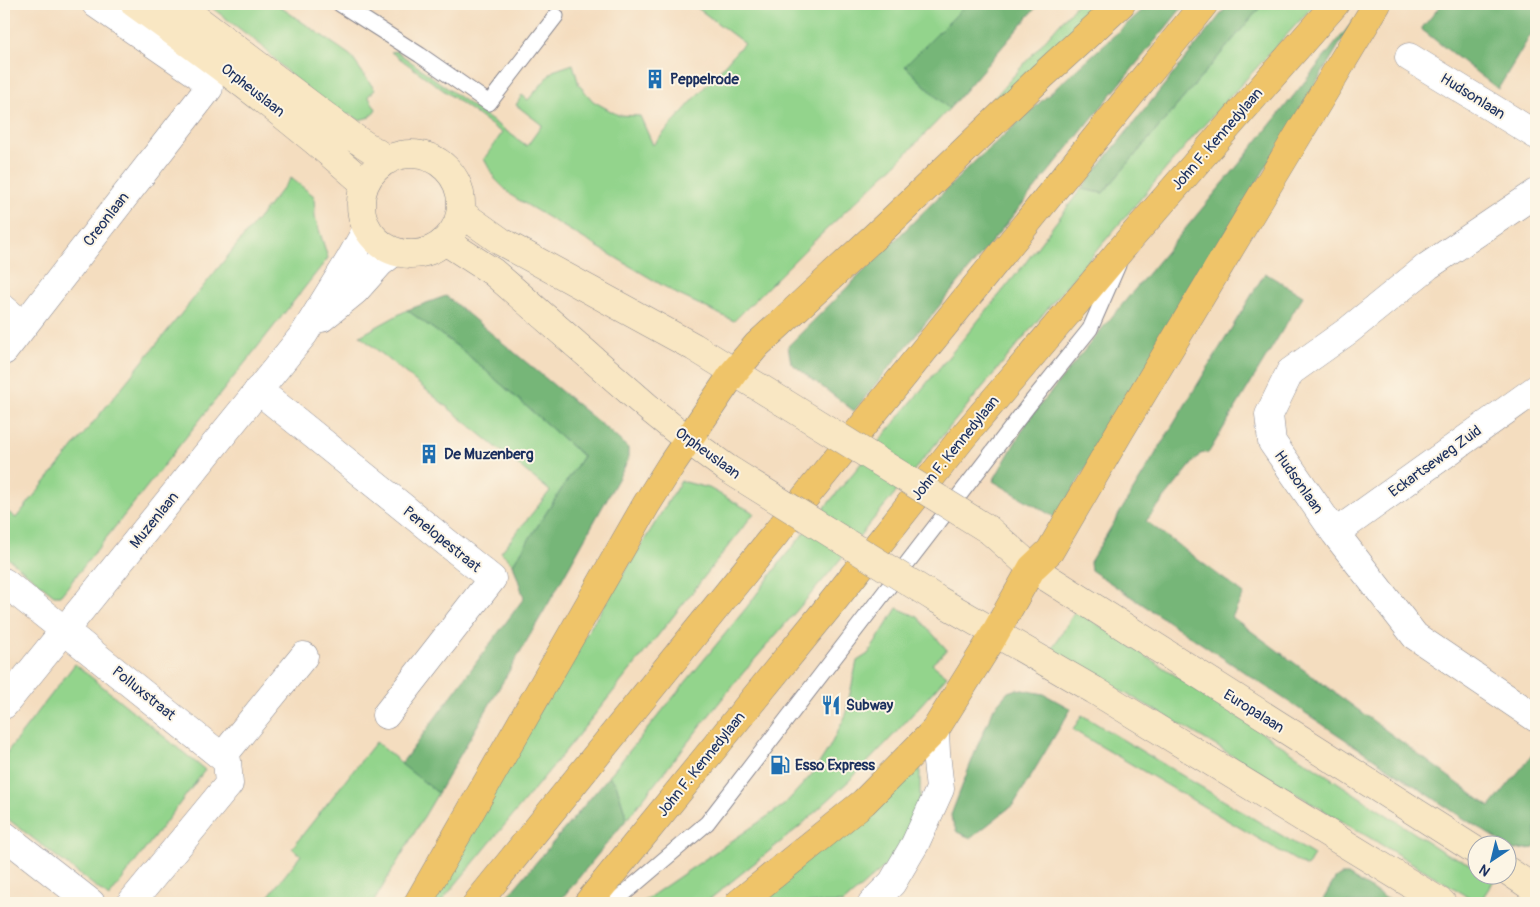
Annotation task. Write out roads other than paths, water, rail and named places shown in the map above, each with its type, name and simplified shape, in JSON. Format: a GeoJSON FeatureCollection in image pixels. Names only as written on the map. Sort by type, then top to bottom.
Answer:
{"type":"FeatureCollection","features":[{"type":"Feature","properties":{"kind":"main road","name":"Orpheuslaan"},"geometry":{"type":"LineString","coordinates":[[135,4],[224,67],[282,113],[365,184]]}},
{"type":"Feature","properties":{"kind":"main road","name":"Orpheuslaan"},"geometry":{"type":"LineString","coordinates":[[177,4],[356,139],[388,160]]}},
{"type":"Feature","properties":{"kind":"main road"},"geometry":{"type":"LineString","coordinates":[[418,903],[646,505],[734,372],[757,345],[887,226],[1041,77],[1121,4]]}},
{"type":"Feature","properties":{"kind":"main road"},"geometry":{"type":"LineString","coordinates":[[477,903],[1204,4]]}},
{"type":"Feature","properties":{"kind":"main road","name":"John F. Kennedylaan"},"geometry":{"type":"LineString","coordinates":[[588,903],[829,607],[962,438],[1129,240],[1336,4]]}},
{"type":"Feature","properties":{"kind":"main road"},"geometry":{"type":"LineString","coordinates":[[739,903],[864,802],[935,730],[1032,568],[1050,551],[1377,4]]}},
{"type":"Feature","properties":{"kind":"main road"},"geometry":{"type":"LineString","coordinates":[[406,154],[424,156],[441,164],[448,170],[458,185],[461,213],[453,233],[438,247],[421,254],[394,252],[379,242],[367,229],[362,218],[361,206],[365,184],[378,166],[388,160],[406,154]]}},
{"type":"Feature","properties":{"kind":"main road"},"geometry":{"type":"LineString","coordinates":[[461,213],[502,242],[694,347],[989,530],[1032,568]]}},
{"type":"Feature","properties":{"kind":"main road","name":"Orpheuslaan"},"geometry":{"type":"LineString","coordinates":[[446,241],[493,272],[688,440],[728,468],[994,633]]}},
{"type":"Feature","properties":{"kind":"main road","name":"Europalaan"},"geometry":{"type":"LineString","coordinates":[[1032,568],[1468,846]]}},
{"type":"Feature","properties":{"kind":"main road"},"geometry":{"type":"LineString","coordinates":[[994,633],[1094,690],[1442,903]]}},
{"type":"Feature","properties":{"kind":"main road"},"geometry":{"type":"LineString","coordinates":[[1518,878],[1536,890]]}},
{"type":"Feature","properties":{"kind":"street","name":"Orpheuslaan"},"geometry":{"type":"LineString","coordinates":[[96,4],[199,75],[209,88]]}},
{"type":"Feature","properties":{"kind":"street","name":"Hudsonlaan"},"geometry":{"type":"LineString","coordinates":[[1409,56],[1536,135]]}},
{"type":"Feature","properties":{"kind":"street","name":"Creonlaan"},"geometry":{"type":"LineString","coordinates":[[4,351],[14,317],[209,88]]}},
{"type":"Feature","properties":{"kind":"street","name":"Hudsonlaan"},"geometry":{"type":"LineString","coordinates":[[1536,193],[1428,266],[1349,330],[1290,372],[1269,415],[1272,442],[1335,533],[1415,636],[1536,718]]}},
{"type":"Feature","properties":{"kind":"street","name":"Muzenlaan"},"geometry":{"type":"LineString","coordinates":[[4,705],[304,334],[367,229]]}},
{"type":"Feature","properties":{"kind":"street","name":"Muzenlaan"},"geometry":{"type":"LineString","coordinates":[[304,334],[355,291],[380,263],[394,252]]}},
{"type":"Feature","properties":{"kind":"street","name":"Eckartseweg Zuid"},"geometry":{"type":"LineString","coordinates":[[1335,533],[1536,389]]}},
{"type":"Feature","properties":{"kind":"street","name":"Penelopestraat"},"geometry":{"type":"LineString","coordinates":[[258,390],[492,579],[386,715]]}},
{"type":"Feature","properties":{"kind":"street","name":"Polluxstraat"},"geometry":{"type":"LineString","coordinates":[[4,582],[222,757]]}},
{"type":"Feature","properties":{"kind":"street"},"geometry":{"type":"LineString","coordinates":[[131,903],[229,784],[227,761],[222,757],[304,656]]}},
{"type":"Feature","properties":{"kind":"street"},"geometry":{"type":"LineString","coordinates":[[872,903],[892,882],[901,867],[919,836],[940,789],[935,730]]}},
{"type":"Feature","properties":{"kind":"street"},"geometry":{"type":"LineString","coordinates":[[4,834],[91,903]]}},
{"type":"Feature","properties":{"kind":"lane"},"geometry":{"type":"LineString","coordinates":[[340,4],[420,55],[489,103],[556,16]]}},
{"type":"Feature","properties":{"kind":"lane"},"geometry":{"type":"LineString","coordinates":[[613,903],[707,823],[1028,406],[1090,329],[1129,240]]}},
{"type":"Feature","properties":{"kind":"place","name":"Peppelrode"},"geometry":{"type":"Point","coordinates":[655,79]}},
{"type":"Feature","properties":{"kind":"place","name":"De Muzenberg"},"geometry":{"type":"Point","coordinates":[429,454]}},
{"type":"Feature","properties":{"kind":"place","name":"Subway"},"geometry":{"type":"Point","coordinates":[831,705]}},
{"type":"Feature","properties":{"kind":"place","name":"Esso Express"},"geometry":{"type":"Point","coordinates":[780,765]}}]}
